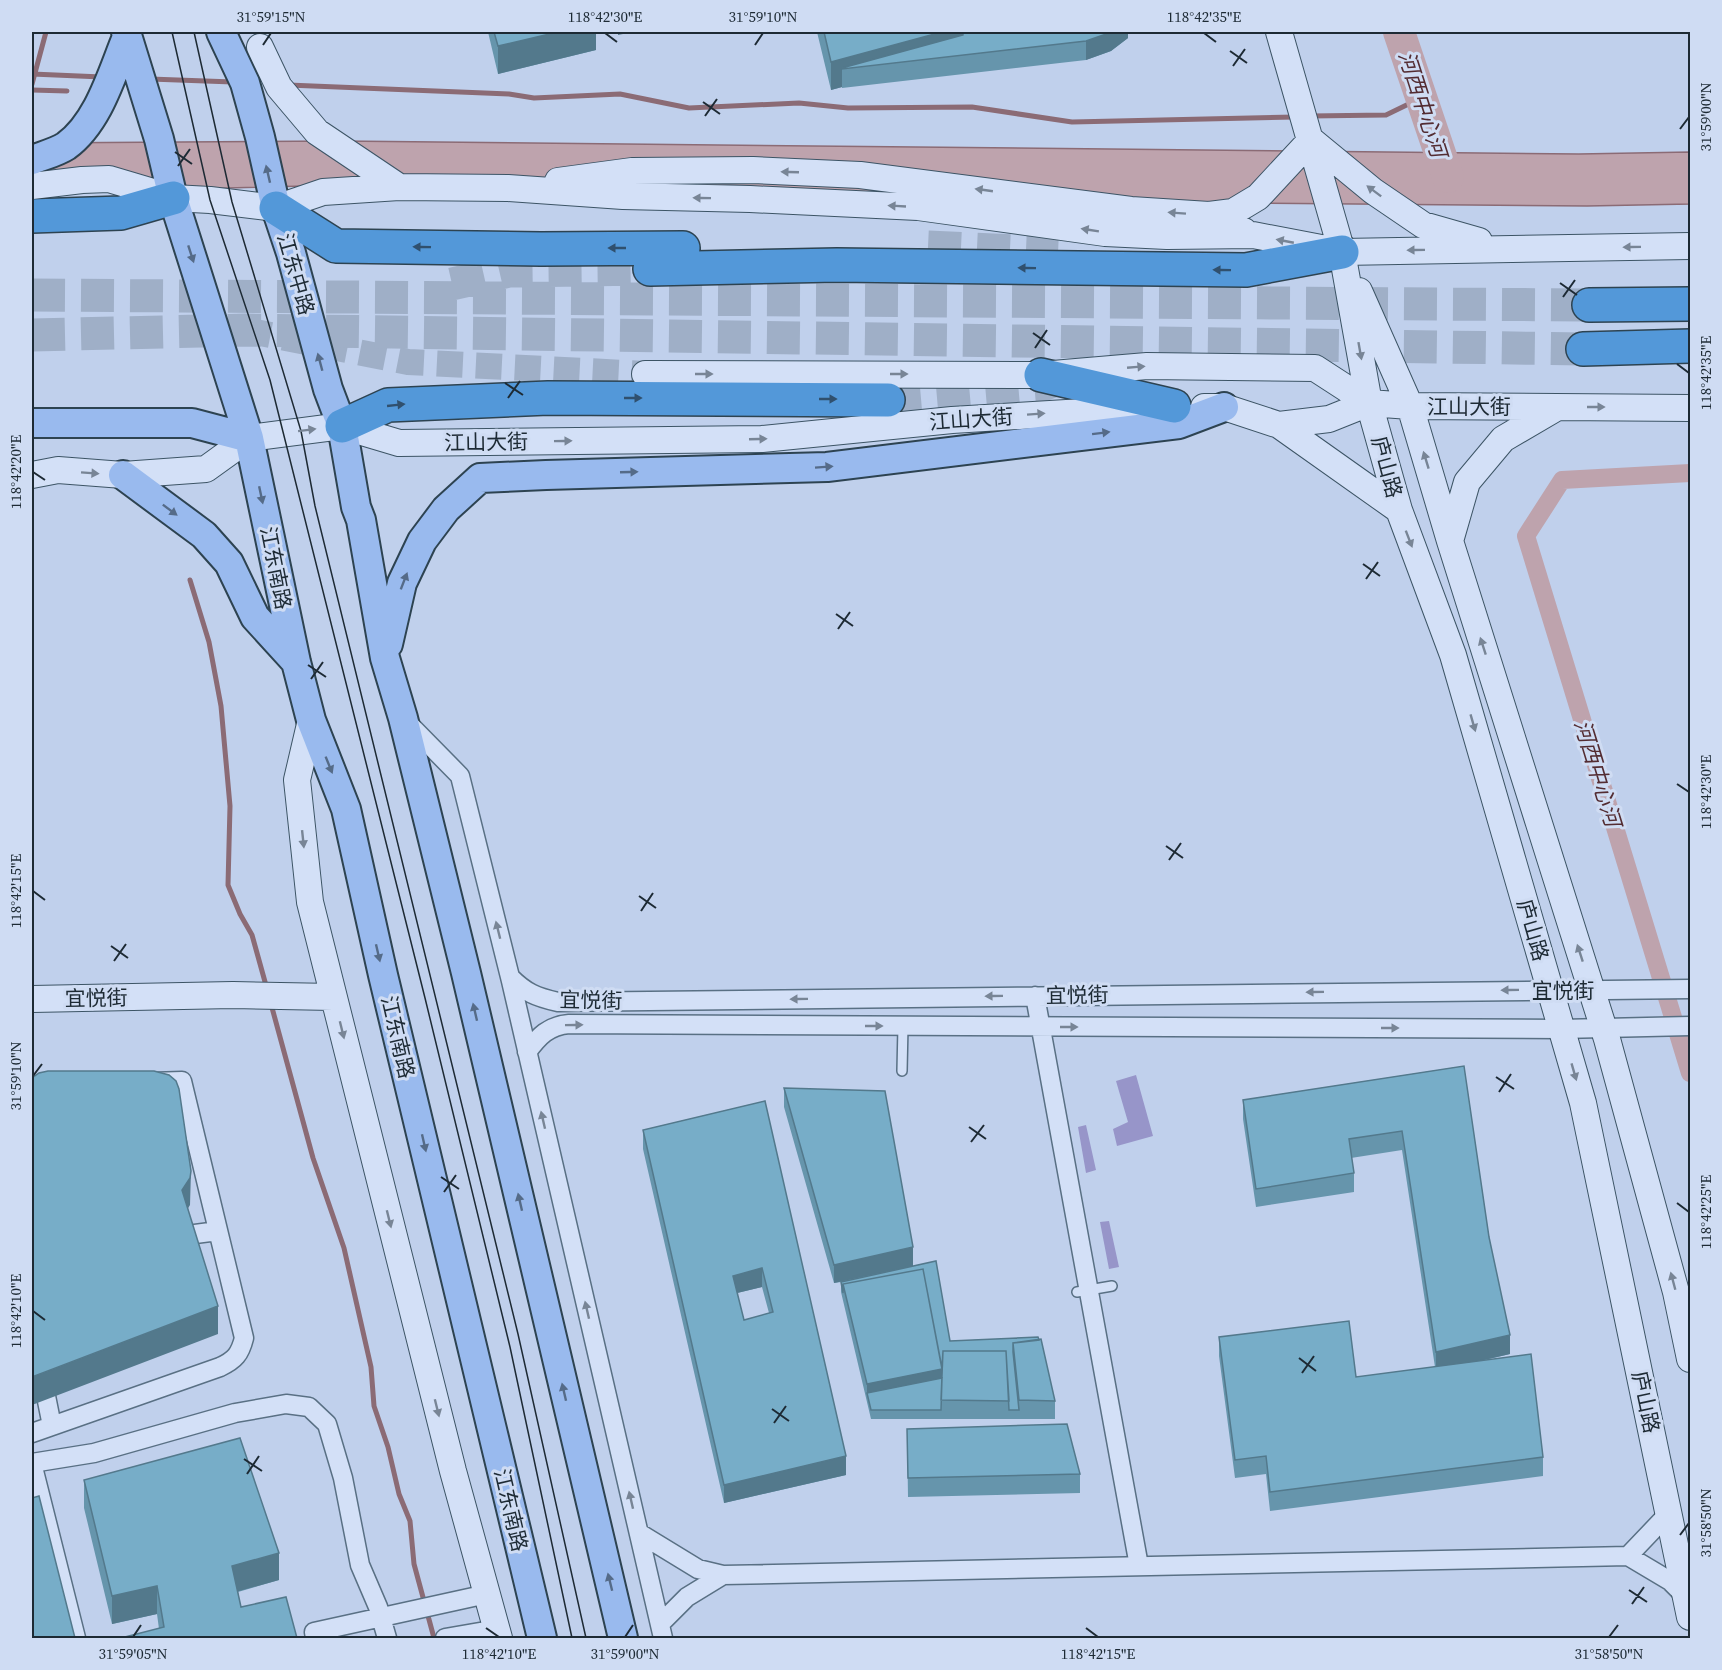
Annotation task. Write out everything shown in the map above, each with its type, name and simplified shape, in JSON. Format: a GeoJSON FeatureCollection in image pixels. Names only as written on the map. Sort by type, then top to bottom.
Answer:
{"type":"FeatureCollection","features":[{"type":"Feature","properties":{"kind":"highway"},"geometry":{"type":"LineString","coordinates":[[32,216],[121,213],[173,198]]}},
{"type":"Feature","properties":{"kind":"highway"},"geometry":{"type":"LineString","coordinates":[[276,208],[336,246],[541,249],[928,247]]}},
{"type":"Feature","properties":{"kind":"highway"},"geometry":{"type":"LineString","coordinates":[[650,269],[849,266],[1246,270],[1342,252]]}},
{"type":"Feature","properties":{"kind":"highway"},"geometry":{"type":"LineString","coordinates":[[1589,305],[1690,304]]}},
{"type":"Feature","properties":{"kind":"highway"},"geometry":{"type":"LineString","coordinates":[[1582,349],[1690,346]]}},
{"type":"Feature","properties":{"kind":"highway"},"geometry":{"type":"LineString","coordinates":[[1041,375],[1174,406]]}},
{"type":"Feature","properties":{"kind":"highway"},"geometry":{"type":"LineString","coordinates":[[342,426],[388,405],[548,398],[888,400]]}},
{"type":"Feature","properties":{"kind":"main road","name":"江东中路"},"geometry":{"type":"LineString","coordinates":[[221,32],[245,82],[276,208],[291,253],[328,389],[342,426],[385,658]]}},
{"type":"Feature","properties":{"kind":"main road","name":"庐山路"},"geometry":{"type":"LineString","coordinates":[[1279,32],[1342,252],[1369,403],[1399,510],[1453,655],[1583,1103],[1689,1608]]}},
{"type":"Feature","properties":{"kind":"main road"},"geometry":{"type":"LineString","coordinates":[[32,160],[65,146],[87,124],[100,100],[127,34]]}},
{"type":"Feature","properties":{"kind":"main road"},"geometry":{"type":"LineString","coordinates":[[127,34],[159,139],[173,198]]}},
{"type":"Feature","properties":{"kind":"main road"},"geometry":{"type":"LineString","coordinates":[[245,82],[258,39]]}},
{"type":"Feature","properties":{"kind":"main road"},"geometry":{"type":"LineString","coordinates":[[258,39],[279,87],[316,132],[399,187]]}},
{"type":"Feature","properties":{"kind":"main road"},"geometry":{"type":"LineString","coordinates":[[508,188],[632,171],[765,170],[860,175],[1131,210],[1209,215],[1233,212],[1258,197],[1311,140],[1373,191],[1423,225],[1503,248]]}},
{"type":"Feature","properties":{"kind":"main road"},"geometry":{"type":"LineString","coordinates":[[32,168],[82,180]]}},
{"type":"Feature","properties":{"kind":"main road"},"geometry":{"type":"LineString","coordinates":[[32,186],[109,179],[173,198],[276,208],[323,192],[399,187],[508,188],[623,196],[918,207],[1105,232],[1167,236],[1253,235],[1342,252],[1690,246]]}},
{"type":"Feature","properties":{"kind":"main road","name":"江东南路"},"geometry":{"type":"LineString","coordinates":[[173,198],[249,438],[296,662],[311,720],[346,809],[386,987],[542,1638]]}},
{"type":"Feature","properties":{"kind":"main road"},"geometry":{"type":"LineString","coordinates":[[1209,215],[1253,235]]}},
{"type":"Feature","properties":{"kind":"main road","name":"庐山路"},"geometry":{"type":"LineString","coordinates":[[1342,252],[1410,406],[1450,541],[1604,1028],[1676,1292],[1690,1359]]}},
{"type":"Feature","properties":{"kind":"main road"},"geometry":{"type":"LineString","coordinates":[[645,374],[1041,375],[1147,366],[1315,368],[1369,403]]}},
{"type":"Feature","properties":{"kind":"main road","name":"江山大街"},"geometry":{"type":"LineString","coordinates":[[249,438],[342,426],[399,443],[762,439],[952,420],[1174,406],[1224,407],[1279,425],[1329,419],[1369,403],[1410,406],[1690,408]]}},
{"type":"Feature","properties":{"kind":"main road"},"geometry":{"type":"LineString","coordinates":[[624,1638],[466,973],[403,717],[385,658],[402,583],[422,541],[446,509],[480,478],[827,467],[1179,424],[1224,407]]}},
{"type":"Feature","properties":{"kind":"main road"},"geometry":{"type":"LineString","coordinates":[[1450,541],[1467,482],[1503,439],[1557,407]]}},
{"type":"Feature","properties":{"kind":"main road"},"geometry":{"type":"LineString","coordinates":[[32,423],[192,423],[249,438]]}},
{"type":"Feature","properties":{"kind":"main road"},"geometry":{"type":"LineString","coordinates":[[1279,425],[1399,510]]}},
{"type":"Feature","properties":{"kind":"main road"},"geometry":{"type":"LineString","coordinates":[[32,468],[123,475],[206,469],[249,438]]}},
{"type":"Feature","properties":{"kind":"main road"},"geometry":{"type":"LineString","coordinates":[[32,475],[58,470]]}},
{"type":"Feature","properties":{"kind":"main road"},"geometry":{"type":"LineString","coordinates":[[123,475],[204,535],[229,563],[255,617],[296,662]]}},
{"type":"Feature","properties":{"kind":"main road"},"geometry":{"type":"LineString","coordinates":[[311,720],[297,780],[309,903],[323,997],[498,1634]]}},
{"type":"Feature","properties":{"kind":"main road","name":"宜悦街"},"geometry":{"type":"LineString","coordinates":[[32,999],[233,995],[323,997]]}},
{"type":"Feature","properties":{"kind":"street"},"geometry":{"type":"LineString","coordinates":[[403,717],[460,776],[510,977],[662,1631]]}},
{"type":"Feature","properties":{"kind":"street","name":"宜悦街"},"geometry":{"type":"LineString","coordinates":[[510,977],[536,997],[558,1002],[1684,989]]}},
{"type":"Feature","properties":{"kind":"street"},"geometry":{"type":"LineString","coordinates":[[1035,996],[1083,1291],[1140,1566]]}},
{"type":"Feature","properties":{"kind":"street","name":"宜悦街"},"geometry":{"type":"LineString","coordinates":[[527,1052],[546,1030],[569,1024],[1561,1029],[1689,1026]]}},
{"type":"Feature","properties":{"kind":"street"},"geometry":{"type":"LineString","coordinates":[[32,1433],[233,1360],[241,1351],[244,1338],[182,1081],[136,1083]]}},
{"type":"Feature","properties":{"kind":"street"},"geometry":{"type":"LineString","coordinates":[[160,1238],[218,1231]]}},
{"type":"Feature","properties":{"kind":"street"},"geometry":{"type":"LineString","coordinates":[[38,1358],[52,1426]]}},
{"type":"Feature","properties":{"kind":"street"},"geometry":{"type":"LineString","coordinates":[[76,1638],[32,1463],[94,1453],[235,1413],[286,1404],[309,1407],[327,1424],[343,1478],[360,1565],[387,1638]]}},
{"type":"Feature","properties":{"kind":"street"},"geometry":{"type":"LineString","coordinates":[[1628,1557],[1669,1513]]}},
{"type":"Feature","properties":{"kind":"street"},"geometry":{"type":"LineString","coordinates":[[639,1533],[698,1569],[723,1575],[1628,1557],[1670,1581],[1689,1608]]}},
{"type":"Feature","properties":{"kind":"street"},"geometry":{"type":"LineString","coordinates":[[662,1631],[687,1597],[723,1575]]}},
{"type":"Feature","properties":{"kind":"street"},"geometry":{"type":"LineString","coordinates":[[315,1638],[314,1632],[487,1594]]}},
{"type":"Feature","properties":{"kind":"street"},"geometry":{"type":"LineString","coordinates":[[446,1638],[498,1634]]}},
{"type":"Feature","properties":{"kind":"lane"},"geometry":{"type":"LineString","coordinates":[[902,1071],[903,1026]]}},
{"type":"Feature","properties":{"kind":"lane"},"geometry":{"type":"LineString","coordinates":[[1083,1291],[1112,1286]]}},
{"type":"Feature","properties":{"kind":"shaded area"},"geometry":{"type":"Polygon","coordinates":[[[340,141],[1579,154],[1690,152],[1690,204],[1587,206],[876,200],[346,185],[32,193],[32,143],[340,141]]]}},
{"type":"Feature","properties":{"kind":"shaded area"},"geometry":{"type":"Polygon","coordinates":[[[1136,1075],[1153,1136],[1117,1146],[1113,1129],[1128,1122],[1116,1081],[1136,1075]]]}},
{"type":"Feature","properties":{"kind":"shaded area"},"geometry":{"type":"Polygon","coordinates":[[[1086,1125],[1096,1170],[1086,1173],[1078,1127],[1086,1125]]]}},
{"type":"Feature","properties":{"kind":"shaded area"},"geometry":{"type":"Polygon","coordinates":[[[1109,1221],[1119,1267],[1109,1269],[1100,1222],[1109,1221]]]}},
{"type":"Feature","properties":{"kind":"building"},"geometry":{"type":"Polygon","coordinates":[[[494,32],[558,32],[498,46],[494,32]]]}},
{"type":"Feature","properties":{"kind":"building"},"geometry":{"type":"Polygon","coordinates":[[[824,32],[942,32],[831,62],[824,32]]]}},
{"type":"Feature","properties":{"kind":"building"},"geometry":{"type":"Polygon","coordinates":[[[963,32],[1112,32],[1086,41],[842,69],[963,35],[963,32]]]}},
{"type":"Feature","properties":{"kind":"building"},"geometry":{"type":"Polygon","coordinates":[[[1464,1066],[1489,1237],[1510,1335],[1436,1352],[1402,1131],[1349,1139],[1354,1173],[1256,1189],[1243,1100],[1464,1066]]]}},
{"type":"Feature","properties":{"kind":"building"},"geometry":{"type":"Polygon","coordinates":[[[48,1071],[154,1071],[169,1075],[176,1081],[191,1171],[190,1178],[182,1190],[218,1306],[32,1377],[32,1078],[48,1071]]]}},
{"type":"Feature","properties":{"kind":"building"},"geometry":{"type":"Polygon","coordinates":[[[784,1088],[885,1091],[913,1247],[834,1265],[784,1088]]]}},
{"type":"Feature","properties":{"kind":"building"},"geometry":{"type":"Polygon","coordinates":[[[765,1101],[846,1456],[724,1485],[643,1130],[765,1101]],[[762,1268],[733,1276],[744,1320],[773,1312],[762,1268]]]}},
{"type":"Feature","properties":{"kind":"building"},"geometry":{"type":"Polygon","coordinates":[[[936,1261],[950,1341],[1038,1337],[1039,1340],[1013,1343],[1019,1410],[1009,1410],[1006,1351],[943,1351],[942,1368],[923,1269],[843,1284],[843,1293],[841,1282],[936,1261]]]}},
{"type":"Feature","properties":{"kind":"building"},"geometry":{"type":"Polygon","coordinates":[[[923,1269],[942,1369],[867,1384],[843,1284],[923,1269]]]}},
{"type":"Feature","properties":{"kind":"building"},"geometry":{"type":"Polygon","coordinates":[[[1349,1321],[1356,1377],[1531,1354],[1543,1457],[1270,1492],[1266,1456],[1235,1460],[1219,1337],[1349,1321]]]}},
{"type":"Feature","properties":{"kind":"building"},"geometry":{"type":"Polygon","coordinates":[[[1041,1339],[1055,1401],[1019,1400],[1013,1343],[1041,1339]]]}},
{"type":"Feature","properties":{"kind":"building"},"geometry":{"type":"Polygon","coordinates":[[[943,1351],[1006,1351],[1009,1401],[941,1400],[943,1351]]]}},
{"type":"Feature","properties":{"kind":"building"},"geometry":{"type":"Polygon","coordinates":[[[942,1378],[941,1410],[871,1410],[867,1393],[942,1378]]]}},
{"type":"Feature","properties":{"kind":"building"},"geometry":{"type":"Polygon","coordinates":[[[1067,1424],[1080,1474],[908,1478],[907,1429],[1067,1424]]]}},
{"type":"Feature","properties":{"kind":"building"},"geometry":{"type":"Polygon","coordinates":[[[240,1438],[279,1553],[232,1566],[241,1607],[286,1597],[297,1638],[121,1638],[164,1627],[157,1586],[112,1596],[84,1480],[240,1438]]]}},
{"type":"Feature","properties":{"kind":"building"},"geometry":{"type":"Polygon","coordinates":[[[39,1496],[75,1638],[32,1638],[32,1498],[39,1496]]]}},
{"type":"Feature","properties":{"kind":"waterway"},"geometry":{"type":"LineString","coordinates":[[32,84],[46,32]]}},
{"type":"Feature","properties":{"kind":"waterway","name":"河西中心河"},"geometry":{"type":"LineString","coordinates":[[1399,32],[1448,177]]}},
{"type":"Feature","properties":{"kind":"waterway"},"geometry":{"type":"LineString","coordinates":[[32,74],[102,77]]}},
{"type":"Feature","properties":{"kind":"waterway"},"geometry":{"type":"LineString","coordinates":[[150,79],[233,82]]}},
{"type":"Feature","properties":{"kind":"waterway"},"geometry":{"type":"LineString","coordinates":[[288,85],[509,94],[534,98],[620,94],[689,108],[799,103],[848,108],[972,107],[1072,122],[1295,117]]}},
{"type":"Feature","properties":{"kind":"waterway"},"geometry":{"type":"LineString","coordinates":[[32,90],[67,91]]}},
{"type":"Feature","properties":{"kind":"waterway"},"geometry":{"type":"LineString","coordinates":[[1310,116],[1386,115],[1421,98]]}},
{"type":"Feature","properties":{"kind":"waterway","name":"河西中心河"},"geometry":{"type":"LineString","coordinates":[[1690,473],[1562,480],[1526,536],[1690,1073]]}},
{"type":"Feature","properties":{"kind":"waterway"},"geometry":{"type":"LineString","coordinates":[[190,580],[209,642],[221,706],[230,806],[228,885],[252,935],[267,989]]}},
{"type":"Feature","properties":{"kind":"waterway"},"geometry":{"type":"LineString","coordinates":[[271,1004],[313,1158],[344,1248],[371,1367],[374,1406],[388,1447],[399,1494],[410,1521],[414,1564],[434,1638]]}},
{"type":"Feature","properties":{"kind":"tunnel"},"geometry":{"type":"LineString","coordinates":[[928,247],[1058,253]]}},
{"type":"Feature","properties":{"kind":"tunnel"},"geometry":{"type":"LineString","coordinates":[[452,284],[509,271],[650,269]]}},
{"type":"Feature","properties":{"kind":"tunnel"},"geometry":{"type":"LineString","coordinates":[[32,295],[1589,305]]}},
{"type":"Feature","properties":{"kind":"tunnel"},"geometry":{"type":"LineString","coordinates":[[245,330],[408,362],[645,374]]}},
{"type":"Feature","properties":{"kind":"tunnel"},"geometry":{"type":"LineString","coordinates":[[32,335],[245,330],[1583,349]]}},
{"type":"Feature","properties":{"kind":"tunnel"},"geometry":{"type":"LineString","coordinates":[[888,400],[1037,387],[1070,375]]}},
{"type":"Feature","properties":{"kind":"tram line"},"geometry":{"type":"LineString","coordinates":[[172,32],[210,200],[270,380],[425,998],[510,1347],[572,1638]]}},
{"type":"Feature","properties":{"kind":"tram line"},"geometry":{"type":"LineString","coordinates":[[194,32],[232,202],[301,431],[315,506],[518,1334],[586,1638]]}}]}
